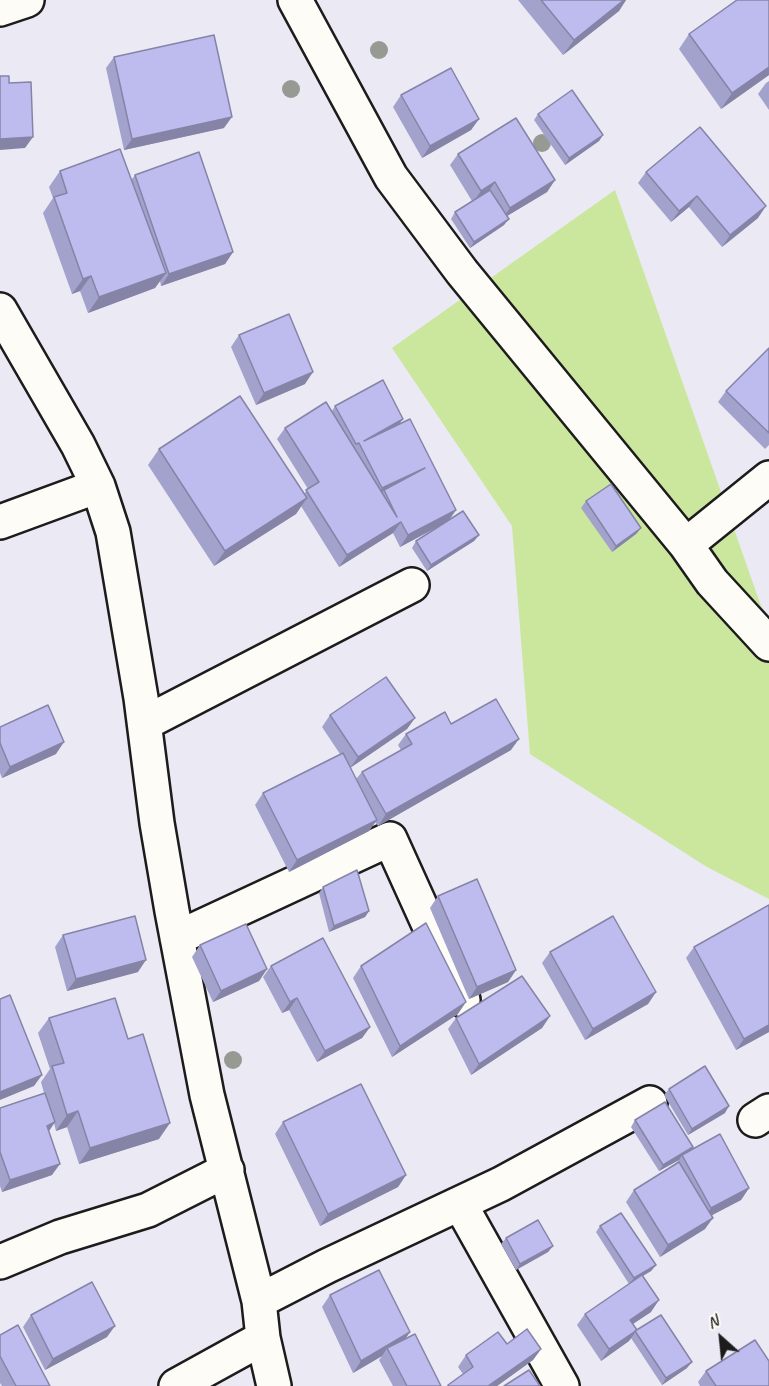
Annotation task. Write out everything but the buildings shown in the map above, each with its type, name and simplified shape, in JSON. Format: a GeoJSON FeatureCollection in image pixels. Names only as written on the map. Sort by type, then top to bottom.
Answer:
{"type":"FeatureCollection","features":[{"type":"Feature","properties":{"kind":"street"},"geometry":{"type":"LineString","coordinates":[[0,9],[27,0]]}},
{"type":"Feature","properties":{"kind":"street"},"geometry":{"type":"LineString","coordinates":[[296,0],[391,177],[462,272],[686,545],[712,582],[769,644]]}},
{"type":"Feature","properties":{"kind":"street"},"geometry":{"type":"LineString","coordinates":[[0,310],[78,445],[98,486],[113,532],[145,723],[157,823],[177,938],[207,1095],[259,1301],[263,1338],[274,1386]]}},
{"type":"Feature","properties":{"kind":"street"},"geometry":{"type":"LineString","coordinates":[[686,545],[769,478]]}},
{"type":"Feature","properties":{"kind":"street"},"geometry":{"type":"LineString","coordinates":[[0,522],[98,486]]}},
{"type":"Feature","properties":{"kind":"street"},"geometry":{"type":"LineString","coordinates":[[145,723],[412,585]]}},
{"type":"Feature","properties":{"kind":"street"},"geometry":{"type":"LineString","coordinates":[[177,938],[390,839],[463,1000]]}},
{"type":"Feature","properties":{"kind":"street"},"geometry":{"type":"LineString","coordinates":[[259,1301],[327,1266],[501,1184],[650,1103]]}},
{"type":"Feature","properties":{"kind":"street"},"geometry":{"type":"LineString","coordinates":[[0,1262],[60,1237],[148,1209],[226,1170]]}},
{"type":"Feature","properties":{"kind":"street"},"geometry":{"type":"LineString","coordinates":[[460,1204],[562,1386]]}},
{"type":"Feature","properties":{"kind":"street"},"geometry":{"type":"LineString","coordinates":[[176,1386],[263,1338]]}},
{"type":"Feature","properties":{"kind":"green space"},"geometry":{"type":"Polygon","coordinates":[[[615,190],[761,606],[769,616],[769,899],[707,867],[530,754],[512,526],[392,348],[615,190]]]}}]}
